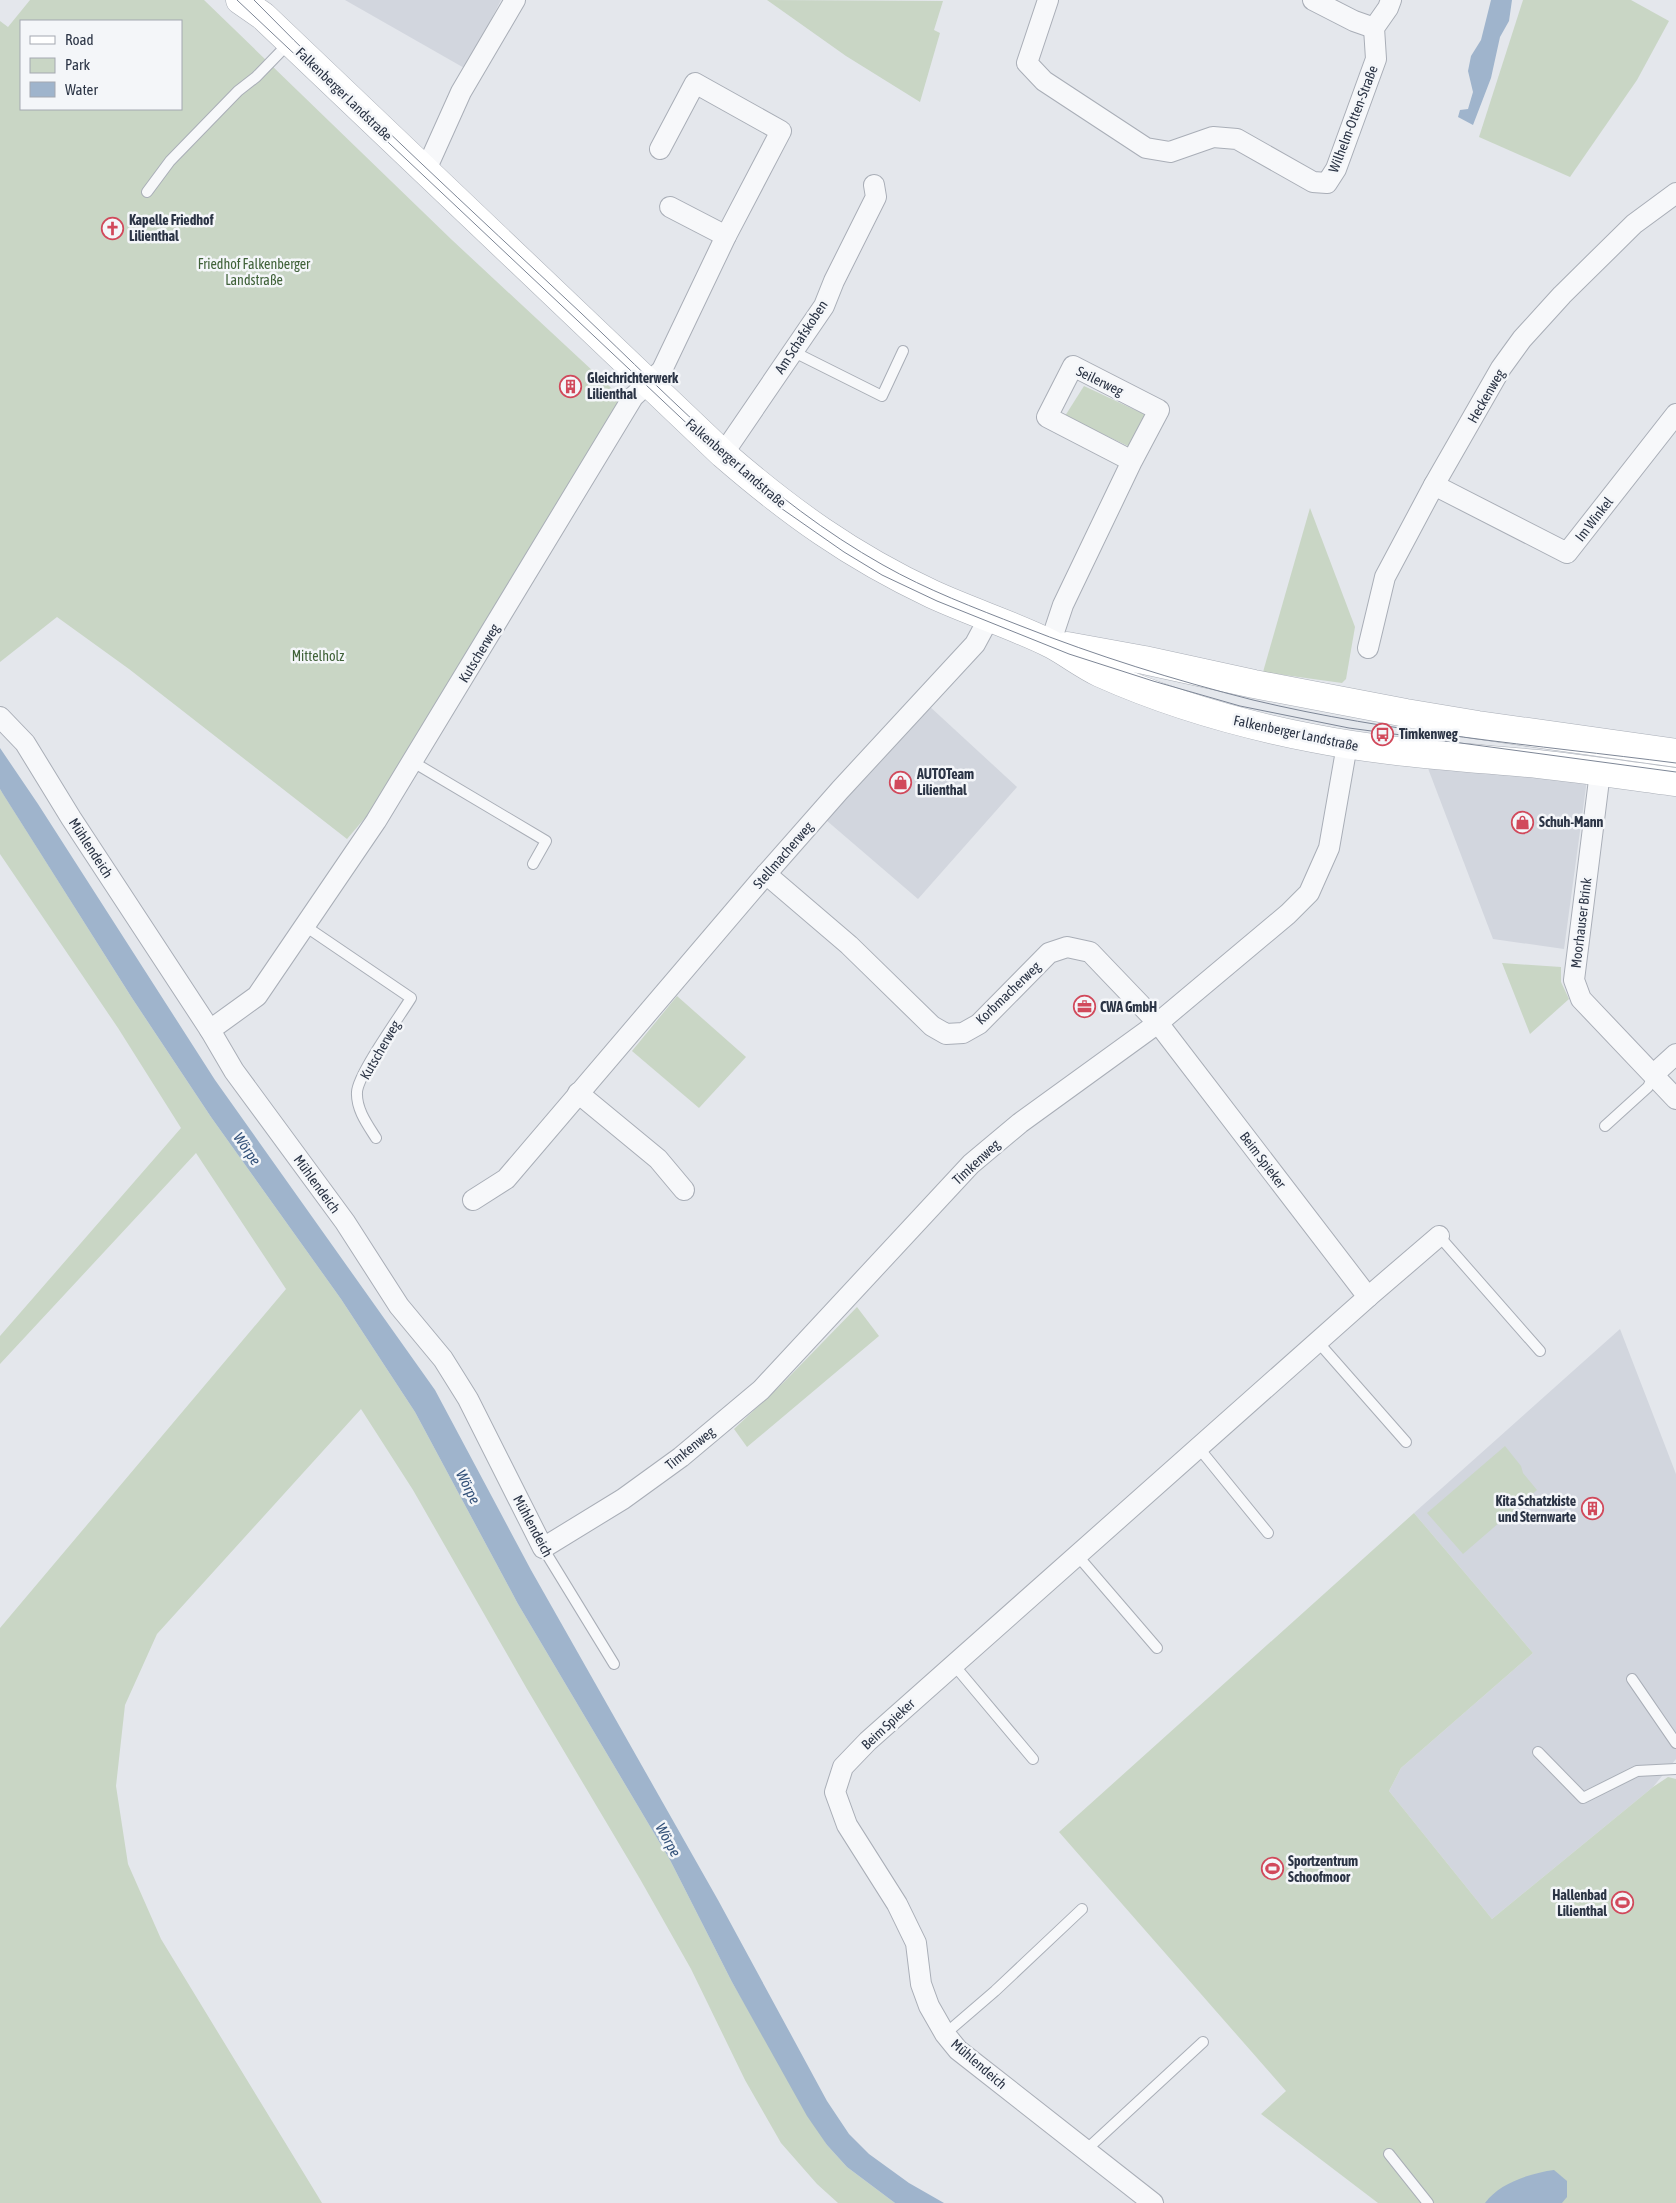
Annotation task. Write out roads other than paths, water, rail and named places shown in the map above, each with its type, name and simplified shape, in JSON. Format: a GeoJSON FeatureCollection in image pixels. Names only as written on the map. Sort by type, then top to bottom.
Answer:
{"type":"FeatureCollection","features":[{"type":"Feature","properties":{"kind":"street","name":"Falkenberger Landstraße"},"geometry":{"type":"LineString","coordinates":[[240,0],[256,8],[425,172],[650,381],[723,454],[787,508],[847,549],[920,588],[1050,644],[1098,672],[1156,695],[1224,717],[1284,732],[1390,751],[1540,764],[1676,782]]}},
{"type":"Feature","properties":{"kind":"street"},"geometry":{"type":"LineString","coordinates":[[425,172],[461,92],[515,0]]}},
{"type":"Feature","properties":{"kind":"street","name":"Wilhelm-Otten-Straße"},"geometry":{"type":"LineString","coordinates":[[1048,0],[1027,63],[1044,80],[1146,148],[1170,152],[1212,137],[1238,139],[1313,182],[1327,183],[1336,169],[1376,59],[1374,28]]}},
{"type":"Feature","properties":{"kind":"street"},"geometry":{"type":"LineString","coordinates":[[1313,0],[1354,21],[1374,28],[1388,8],[1391,0]]}},
{"type":"Feature","properties":{"kind":"street"},"geometry":{"type":"LineString","coordinates":[[650,381],[662,370],[726,236],[781,131],[695,83],[660,149]]}},
{"type":"Feature","properties":{"kind":"street","name":"Am Schafskoben"},"geometry":{"type":"LineString","coordinates":[[723,454],[824,306],[834,280],[876,197],[874,185]]}},
{"type":"Feature","properties":{"kind":"street","name":"Heckenweg"},"geometry":{"type":"LineString","coordinates":[[1368,648],[1385,577],[1434,485],[1501,368],[1522,338],[1562,295],[1634,224],[1676,193]]}},
{"type":"Feature","properties":{"kind":"street"},"geometry":{"type":"LineString","coordinates":[[670,207],[726,236]]}},
{"type":"Feature","properties":{"kind":"street","name":"Seilerweg"},"geometry":{"type":"LineString","coordinates":[[1050,644],[1063,604],[1132,461],[1159,410],[1073,366],[1047,417],[1132,461]]}},
{"type":"Feature","properties":{"kind":"street","name":"Kutscherweg"},"geometry":{"type":"LineString","coordinates":[[210,1030],[257,996],[305,926],[376,821],[413,762],[633,397],[650,381]]}},
{"type":"Feature","properties":{"kind":"street","name":"Im Winkel"},"geometry":{"type":"LineString","coordinates":[[1434,485],[1567,553],[1676,414]]}},
{"type":"Feature","properties":{"kind":"street","name":"Stellmacherweg"},"geometry":{"type":"LineString","coordinates":[[473,1200],[506,1179],[766,874],[840,790],[975,644],[989,618]]}},
{"type":"Feature","properties":{"kind":"street","name":"Falkenberger Landstraße"},"geometry":{"type":"LineString","coordinates":[[1050,644],[1144,660],[1406,713],[1676,752]]}},
{"type":"Feature","properties":{"kind":"street","name":"Mühlendeich"},"geometry":{"type":"LineString","coordinates":[[0,717],[25,743],[71,818],[210,1030],[234,1071],[345,1222],[399,1306],[443,1359],[468,1399],[544,1548]]}},
{"type":"Feature","properties":{"kind":"street","name":"Timkenweg"},"geometry":{"type":"LineString","coordinates":[[544,1548],[623,1499],[681,1457],[761,1390],[971,1164],[1020,1122],[1158,1023],[1288,914],[1309,894],[1329,848],[1341,789],[1347,744]]}},
{"type":"Feature","properties":{"kind":"street","name":"Moorhauser Brink"},"geometry":{"type":"LineString","coordinates":[[1600,772],[1574,980],[1581,999],[1676,1098]]}},
{"type":"Feature","properties":{"kind":"street","name":"Korbmacherweg"},"geometry":{"type":"LineString","coordinates":[[766,874],[849,944],[932,1026],[946,1034],[963,1033],[979,1024],[1049,952],[1067,947],[1090,952],[1158,1023]]}},
{"type":"Feature","properties":{"kind":"street","name":"Beim Spieker"},"geometry":{"type":"LineString","coordinates":[[1158,1023],[1368,1297]]}},
{"type":"Feature","properties":{"kind":"street"},"geometry":{"type":"LineString","coordinates":[[1654,1074],[1676,1054]]}},
{"type":"Feature","properties":{"kind":"street"},"geometry":{"type":"LineString","coordinates":[[578,1093],[658,1159],[684,1190]]}},
{"type":"Feature","properties":{"kind":"street","name":"Beim Spieker"},"geometry":{"type":"LineString","coordinates":[[836,1792],[844,1768],[868,1741],[1439,1236]]}},
{"type":"Feature","properties":{"kind":"street","name":"Mühlendeich"},"geometry":{"type":"LineString","coordinates":[[836,1792],[847,1825],[897,1904],[916,1943],[921,1984],[929,2006],[945,2034],[958,2050],[1154,2203]]}},
{"type":"Feature","properties":{"kind":"lane"},"geometry":{"type":"LineString","coordinates":[[147,192],[170,160],[238,91],[256,77],[289,42]]}},
{"type":"Feature","properties":{"kind":"lane"},"geometry":{"type":"LineString","coordinates":[[792,351],[882,396],[903,351]]}},
{"type":"Feature","properties":{"kind":"lane"},"geometry":{"type":"LineString","coordinates":[[413,762],[546,841],[533,864]]}},
{"type":"Feature","properties":{"kind":"lane","name":"Kutscherweg"},"geometry":{"type":"LineString","coordinates":[[305,926],[412,998],[369,1064],[357,1091],[361,1115],[376,1138]]}},
{"type":"Feature","properties":{"kind":"lane"},"geometry":{"type":"LineString","coordinates":[[1605,1126],[1648,1087],[1654,1074]]}},
{"type":"Feature","properties":{"kind":"lane","name":"Beim Spieker"},"geometry":{"type":"LineString","coordinates":[[1439,1236],[1540,1351]]}},
{"type":"Feature","properties":{"kind":"lane"},"geometry":{"type":"LineString","coordinates":[[1318,1342],[1406,1442]]}},
{"type":"Feature","properties":{"kind":"lane"},"geometry":{"type":"LineString","coordinates":[[1198,1448],[1268,1533]]}},
{"type":"Feature","properties":{"kind":"lane","name":"Mühlendeich"},"geometry":{"type":"LineString","coordinates":[[544,1548],[614,1664]]}},
{"type":"Feature","properties":{"kind":"lane"},"geometry":{"type":"LineString","coordinates":[[1077,1555],[1157,1648]]}},
{"type":"Feature","properties":{"kind":"lane"},"geometry":{"type":"LineString","coordinates":[[954,1664],[1033,1759]]}},
{"type":"Feature","properties":{"kind":"lane"},"geometry":{"type":"LineString","coordinates":[[1632,1679],[1676,1743]]}},
{"type":"Feature","properties":{"kind":"lane"},"geometry":{"type":"LineString","coordinates":[[1538,1752],[1583,1798],[1637,1771],[1676,1769]]}},
{"type":"Feature","properties":{"kind":"lane"},"geometry":{"type":"LineString","coordinates":[[945,2034],[995,1991],[1082,1909]]}},
{"type":"Feature","properties":{"kind":"lane"},"geometry":{"type":"LineString","coordinates":[[1086,2150],[1204,2042]]}},
{"type":"Feature","properties":{"kind":"lane"},"geometry":{"type":"LineString","coordinates":[[1389,2154],[1428,2203]]}},
{"type":"Feature","properties":{"kind":"water"},"geometry":{"type":"Polygon","coordinates":[[[1491,0],[1512,0],[1509,21],[1500,37],[1491,78],[1473,125],[1458,117],[1460,110],[1468,109],[1473,92],[1468,71],[1471,56],[1481,40],[1491,0]]]}},
{"type":"Feature","properties":{"kind":"water","name":"Wörpe"},"geometry":{"type":"Polygon","coordinates":[[[0,748],[215,1080],[435,1390],[531,1570],[718,1900],[827,2101],[849,2134],[869,2154],[909,2183],[944,2203],[895,2203],[847,2167],[827,2145],[807,2116],[732,1982],[670,1860],[518,1604],[415,1412],[341,1299],[211,1117],[132,998],[0,789],[0,748]]]}},
{"type":"Feature","properties":{"kind":"water"},"geometry":{"type":"Polygon","coordinates":[[[1554,2170],[1567,2181],[1567,2197],[1562,2203],[1485,2203],[1498,2190],[1516,2180],[1554,2170]]]}},
{"type":"Feature","properties":{"kind":"tram line"},"geometry":{"type":"LineString","coordinates":[[237,0],[765,497],[844,552],[882,575],[937,601],[1069,654],[1240,706],[1349,728],[1676,772]]}},
{"type":"Feature","properties":{"kind":"tram line"},"geometry":{"type":"LineString","coordinates":[[254,0],[375,119],[724,449],[800,511],[883,565],[934,591],[1050,637],[1165,676],[1253,700],[1410,730],[1676,763]]}},
{"type":"Feature","properties":{"kind":"place","name":"Kapelle Friedhof Lilienthal"},"geometry":{"type":"Point","coordinates":[113,228]}},
{"type":"Feature","properties":{"kind":"place","name":"Gleichrichterwerk Lilienthal"},"geometry":{"type":"Point","coordinates":[571,386]}},
{"type":"Feature","properties":{"kind":"place","name":"Timkenweg"},"geometry":{"type":"Point","coordinates":[1383,734]}},
{"type":"Feature","properties":{"kind":"place","name":"AUTOTeam Lilienthal"},"geometry":{"type":"Point","coordinates":[901,782]}},
{"type":"Feature","properties":{"kind":"place","name":"Schuh-Mann"},"geometry":{"type":"Point","coordinates":[1523,822]}},
{"type":"Feature","properties":{"kind":"place","name":"CWA GmbH"},"geometry":{"type":"Point","coordinates":[1084,1007]}},
{"type":"Feature","properties":{"kind":"place","name":"Kita Schatzkiste und Sternwarte"},"geometry":{"type":"Point","coordinates":[1592,1509]}},
{"type":"Feature","properties":{"kind":"place","name":"Sportzentrum Schoofmoor"},"geometry":{"type":"Point","coordinates":[1272,1869]}},
{"type":"Feature","properties":{"kind":"place","name":"Hallenbad Lilienthal"},"geometry":{"type":"Point","coordinates":[1623,1903]}},
{"type":"Feature","properties":{"kind":"park label","name":"Friedhof Falkenberger Landstraße"},"geometry":{"type":"Point","coordinates":[254,272]}},
{"type":"Feature","properties":{"kind":"park label","name":"Mittelholz"},"geometry":{"type":"Point","coordinates":[318,656]}}]}
